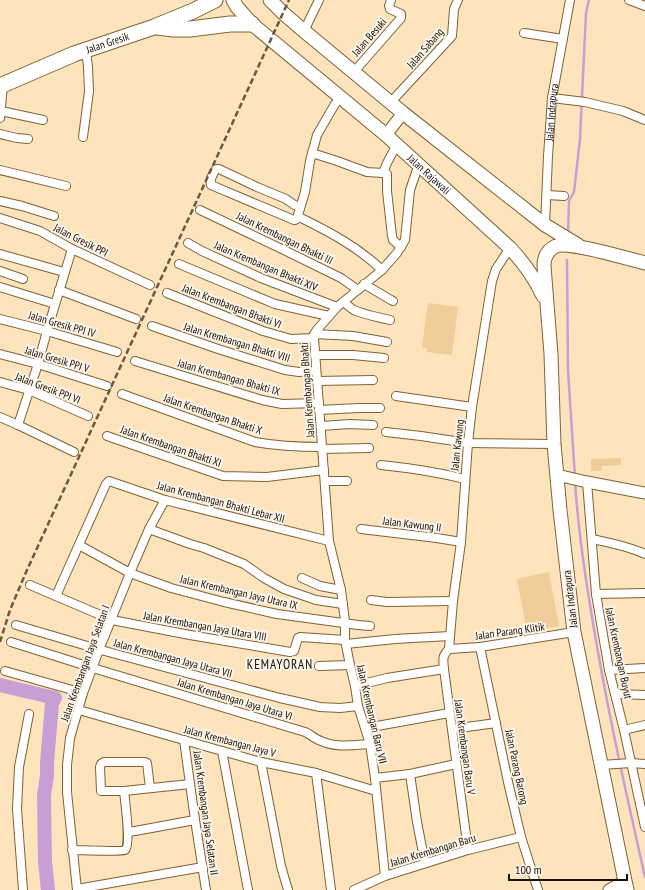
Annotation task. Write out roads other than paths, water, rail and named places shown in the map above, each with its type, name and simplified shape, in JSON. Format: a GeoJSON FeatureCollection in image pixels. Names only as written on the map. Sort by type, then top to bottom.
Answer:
{"type":"FeatureCollection","features":[{"type":"Feature","properties":{"kind":"highway","name":"Jalan Gresik"},"geometry":{"type":"LineString","coordinates":[[2,86],[74,54],[154,27],[193,11],[214,0]]}},
{"type":"Feature","properties":{"kind":"highway"},"geometry":{"type":"LineString","coordinates":[[154,27],[190,29],[230,24],[252,24]]}},
{"type":"Feature","properties":{"kind":"main road","name":"Jalan Rajawali"},"geometry":{"type":"LineString","coordinates":[[233,0],[237,7],[252,24],[397,144],[510,248],[523,262],[539,286],[546,303]]}},
{"type":"Feature","properties":{"kind":"main road"},"geometry":{"type":"LineString","coordinates":[[270,0],[283,13],[390,103],[545,225],[582,248]]}},
{"type":"Feature","properties":{"kind":"main road"},"geometry":{"type":"LineString","coordinates":[[546,303],[544,266],[546,255],[557,246],[561,245],[582,248],[645,263]]}},
{"type":"Feature","properties":{"kind":"main road","name":"Jalan Indrapura"},"geometry":{"type":"LineString","coordinates":[[546,303],[551,354],[554,444],[574,632],[606,765],[626,886]]}},
{"type":"Feature","properties":{"kind":"street"},"geometry":{"type":"LineString","coordinates":[[304,31],[319,0]]}},
{"type":"Feature","properties":{"kind":"street","name":"Jalan Besuki"},"geometry":{"type":"LineString","coordinates":[[353,73],[400,18],[401,14],[390,9],[389,6],[391,0]]}},
{"type":"Feature","properties":{"kind":"street","name":"Jalan Sabang"},"geometry":{"type":"LineString","coordinates":[[390,103],[452,36],[454,9],[458,0]]}},
{"type":"Feature","properties":{"kind":"street","name":"Jalan Indrapura"},"geometry":{"type":"LineString","coordinates":[[545,225],[552,98],[570,0]]}},
{"type":"Feature","properties":{"kind":"street"},"geometry":{"type":"LineString","coordinates":[[628,0],[645,6]]}},
{"type":"Feature","properties":{"kind":"street"},"geometry":{"type":"LineString","coordinates":[[524,33],[563,39]]}},
{"type":"Feature","properties":{"kind":"street"},"geometry":{"type":"LineString","coordinates":[[83,137],[89,91],[86,50]]}},
{"type":"Feature","properties":{"kind":"street"},"geometry":{"type":"LineString","coordinates":[[2,86],[0,115],[43,120]]}},
{"type":"Feature","properties":{"kind":"street"},"geometry":{"type":"LineString","coordinates":[[340,98],[317,135],[310,162],[305,192],[299,213],[295,220],[211,185],[210,183],[216,169],[219,168],[286,198],[299,213],[338,237],[375,263],[382,270]]}},
{"type":"Feature","properties":{"kind":"street"},"geometry":{"type":"LineString","coordinates":[[552,98],[585,102],[623,111],[645,120]]}},
{"type":"Feature","properties":{"kind":"street"},"geometry":{"type":"LineString","coordinates":[[386,135],[403,113]]}},
{"type":"Feature","properties":{"kind":"street"},"geometry":{"type":"LineString","coordinates":[[0,134],[28,139]]}},
{"type":"Feature","properties":{"kind":"street"},"geometry":{"type":"LineString","coordinates":[[383,173],[397,144]]}},
{"type":"Feature","properties":{"kind":"street"},"geometry":{"type":"LineString","coordinates":[[312,153],[366,172],[387,174],[387,191],[392,236],[393,240],[401,247]]}},
{"type":"Feature","properties":{"kind":"street","name":"Jalan Krembangan Bhakti"},"geometry":{"type":"LineString","coordinates":[[343,604],[329,541],[314,336],[340,304],[382,270],[401,247],[405,240],[410,190],[419,164]]}},
{"type":"Feature","properties":{"kind":"street"},"geometry":{"type":"LineString","coordinates":[[0,170],[66,186]]}},
{"type":"Feature","properties":{"kind":"street"},"geometry":{"type":"LineString","coordinates":[[546,195],[564,196]]}},
{"type":"Feature","properties":{"kind":"street"},"geometry":{"type":"LineString","coordinates":[[0,201],[54,216]]}},
{"type":"Feature","properties":{"kind":"street","name":"Jalan Krembangan Bhakti III"},"geometry":{"type":"LineString","coordinates":[[200,210],[341,278],[393,300]]}},
{"type":"Feature","properties":{"kind":"street","name":"Jalan Gresik PPI"},"geometry":{"type":"LineString","coordinates":[[0,218],[40,231],[72,249],[150,285]]}},
{"type":"Feature","properties":{"kind":"street","name":"Jalan Krembangan Bhakti XIV"},"geometry":{"type":"LineString","coordinates":[[188,243],[261,278],[340,304],[361,313],[390,320]]}},
{"type":"Feature","properties":{"kind":"street","name":"Jalan Kawung"},"geometry":{"type":"LineString","coordinates":[[449,649],[453,601],[461,542],[472,407],[492,281],[496,269],[510,248]]}},
{"type":"Feature","properties":{"kind":"street"},"geometry":{"type":"LineString","coordinates":[[18,425],[38,364],[72,249]]}},
{"type":"Feature","properties":{"kind":"street"},"geometry":{"type":"LineString","coordinates":[[0,254],[64,272]]}},
{"type":"Feature","properties":{"kind":"street"},"geometry":{"type":"LineString","coordinates":[[179,264],[275,304],[329,316]]}},
{"type":"Feature","properties":{"kind":"street"},"geometry":{"type":"LineString","coordinates":[[0,271],[23,279]]}},
{"type":"Feature","properties":{"kind":"street"},"geometry":{"type":"LineString","coordinates":[[0,286],[55,304]]}},
{"type":"Feature","properties":{"kind":"street"},"geometry":{"type":"LineString","coordinates":[[59,290],[136,319]]}},
{"type":"Feature","properties":{"kind":"street","name":"Jalan Krembangan Bhakti VI"},"geometry":{"type":"LineString","coordinates":[[167,293],[263,331],[291,339],[314,336],[353,336],[387,342]]}},
{"type":"Feature","properties":{"kind":"street","name":"Jalan Gresik PPI IV"},"geometry":{"type":"LineString","coordinates":[[0,319],[47,331],[117,352]]}},
{"type":"Feature","properties":{"kind":"street","name":"Jalan Krembangan Bhakti VIII"},"geometry":{"type":"LineString","coordinates":[[152,326],[285,370],[299,372],[316,371]]}},
{"type":"Feature","properties":{"kind":"street","name":"Jalan Gresik PPI V"},"geometry":{"type":"LineString","coordinates":[[0,354],[38,364],[107,386]]}},
{"type":"Feature","properties":{"kind":"street"},"geometry":{"type":"LineString","coordinates":[[315,355],[353,355],[384,358]]}},
{"type":"Feature","properties":{"kind":"street","name":"Jalan Krembangan Bhakti IX"},"geometry":{"type":"LineString","coordinates":[[134,361],[262,400],[282,404],[380,408]]}},
{"type":"Feature","properties":{"kind":"street"},"geometry":{"type":"LineString","coordinates":[[317,381],[373,380]]}},
{"type":"Feature","properties":{"kind":"street","name":"Jalan Gresik PPI VI"},"geometry":{"type":"LineString","coordinates":[[0,382],[29,390],[88,416]]}},
{"type":"Feature","properties":{"kind":"street","name":"Jalan Krembangan Bhakti X"},"geometry":{"type":"LineString","coordinates":[[122,394],[255,442],[294,447],[369,448]]}},
{"type":"Feature","properties":{"kind":"street"},"geometry":{"type":"LineString","coordinates":[[396,396],[472,407]]}},
{"type":"Feature","properties":{"kind":"street"},"geometry":{"type":"LineString","coordinates":[[0,417],[74,452]]}},
{"type":"Feature","properties":{"kind":"street"},"geometry":{"type":"LineString","coordinates":[[320,426],[346,424],[373,425]]}},
{"type":"Feature","properties":{"kind":"street"},"geometry":{"type":"LineString","coordinates":[[386,432],[468,443],[554,444]]}},
{"type":"Feature","properties":{"kind":"street","name":"Jalan Krembangan Bhakti XI"},"geometry":{"type":"LineString","coordinates":[[106,436],[223,476],[267,477],[324,470]]}},
{"type":"Feature","properties":{"kind":"street"},"geometry":{"type":"LineString","coordinates":[[381,465],[405,467],[465,479]]}},
{"type":"Feature","properties":{"kind":"street"},"geometry":{"type":"LineString","coordinates":[[557,475],[645,493]]}},
{"type":"Feature","properties":{"kind":"street","name":"Jalan Krembangan Buyut"},"geometry":{"type":"LineString","coordinates":[[579,480],[592,540],[596,594],[609,670],[624,730],[629,763],[642,799],[645,827]]}},
{"type":"Feature","properties":{"kind":"street","name":"Jalan Krembangan Bhakti Lebar XII"},"geometry":{"type":"LineString","coordinates":[[79,545],[106,484],[109,481],[165,500],[329,541]]}},
{"type":"Feature","properties":{"kind":"street"},"geometry":{"type":"LineString","coordinates":[[325,481],[347,481]]}},
{"type":"Feature","properties":{"kind":"street","name":"Jalan Krembangan Jaya Selatan I"},"geometry":{"type":"LineString","coordinates":[[77,890],[67,792],[67,765],[70,738],[99,650],[149,529],[165,500]]}},
{"type":"Feature","properties":{"kind":"street"},"geometry":{"type":"LineString","coordinates":[[149,529],[244,564],[264,578],[284,589],[316,600],[343,604]]}},
{"type":"Feature","properties":{"kind":"street","name":"Jalan Kawung II"},"geometry":{"type":"LineString","coordinates":[[361,529],[461,542]]}},
{"type":"Feature","properties":{"kind":"street"},"geometry":{"type":"LineString","coordinates":[[592,540],[617,544],[645,554]]}},
{"type":"Feature","properties":{"kind":"street"},"geometry":{"type":"LineString","coordinates":[[56,596],[79,545]]}},
{"type":"Feature","properties":{"kind":"street","name":"Jalan Krembangan Jaya Utara IX"},"geometry":{"type":"LineString","coordinates":[[79,545],[130,573],[171,588],[231,604],[277,614],[370,626]]}},
{"type":"Feature","properties":{"kind":"street"},"geometry":{"type":"LineString","coordinates":[[302,578],[320,586],[341,590]]}},
{"type":"Feature","properties":{"kind":"street","name":"Jalan Krembangan Jaya Utara VIII"},"geometry":{"type":"LineString","coordinates":[[30,585],[112,620],[190,635],[290,652],[294,651],[300,636],[345,642]]}},
{"type":"Feature","properties":{"kind":"street"},"geometry":{"type":"LineString","coordinates":[[596,594],[645,593]]}},
{"type":"Feature","properties":{"kind":"street"},"geometry":{"type":"LineString","coordinates":[[371,600],[387,602],[453,601]]}},
{"type":"Feature","properties":{"kind":"street","name":"Jalan Krembangan Baru VII"},"geometry":{"type":"LineString","coordinates":[[343,604],[345,642],[358,706],[370,744],[385,876]]}},
{"type":"Feature","properties":{"kind":"street","name":"Jalan Krembangan Jaya Utara VII"},"geometry":{"type":"LineString","coordinates":[[16,625],[99,650],[280,698],[320,707],[340,708],[358,706]]}},
{"type":"Feature","properties":{"kind":"street","name":"Jalan Parang Klitik"},"geometry":{"type":"LineString","coordinates":[[449,649],[480,647],[574,632]]}},
{"type":"Feature","properties":{"kind":"street"},"geometry":{"type":"LineString","coordinates":[[345,642],[450,636]]}},
{"type":"Feature","properties":{"kind":"street","name":"Jalan Krembangan Jaya Utara VI"},"geometry":{"type":"LineString","coordinates":[[10,642],[305,732],[319,741],[332,745],[370,744]]}},
{"type":"Feature","properties":{"kind":"street","name":"Jalan Parang Barong"},"geometry":{"type":"LineString","coordinates":[[480,647],[521,837],[538,890]]}},
{"type":"Feature","properties":{"kind":"street","name":"Jalan Krembangan Baru V"},"geometry":{"type":"LineString","coordinates":[[449,649],[444,654],[444,669],[468,850]]}},
{"type":"Feature","properties":{"kind":"street"},"geometry":{"type":"LineString","coordinates":[[319,666],[350,665]]}},
{"type":"Feature","properties":{"kind":"street"},"geometry":{"type":"LineString","coordinates":[[609,670],[645,668]]}},
{"type":"Feature","properties":{"kind":"street"},"geometry":{"type":"LineString","coordinates":[[355,686],[387,678],[444,669]]}},
{"type":"Feature","properties":{"kind":"street"},"geometry":{"type":"LineString","coordinates":[[5,671],[84,693]]}},
{"type":"Feature","properties":{"kind":"street"},"geometry":{"type":"LineString","coordinates":[[615,694],[645,695]]}},
{"type":"Feature","properties":{"kind":"street","name":"Jalan Krembangan Jaya V"},"geometry":{"type":"LineString","coordinates":[[79,710],[261,762],[316,773],[376,791]]}},
{"type":"Feature","properties":{"kind":"street"},"geometry":{"type":"LineString","coordinates":[[366,728],[449,713]]}},
{"type":"Feature","properties":{"kind":"street"},"geometry":{"type":"LineString","coordinates":[[23,890],[17,810],[19,767],[28,714]]}},
{"type":"Feature","properties":{"kind":"street"},"geometry":{"type":"LineString","coordinates":[[452,729],[496,723]]}},
{"type":"Feature","properties":{"kind":"street"},"geometry":{"type":"LineString","coordinates":[[624,730],[645,725]]}},
{"type":"Feature","properties":{"kind":"street","name":"Jalan Krembangan Jaya Selatan II"},"geometry":{"type":"LineString","coordinates":[[184,740],[206,890]]}},
{"type":"Feature","properties":{"kind":"street"},"geometry":{"type":"LineString","coordinates":[[222,751],[248,890]]}},
{"type":"Feature","properties":{"kind":"street"},"geometry":{"type":"LineString","coordinates":[[150,788],[147,762],[104,762],[101,764],[101,791],[124,791],[190,784]]}},
{"type":"Feature","properties":{"kind":"street"},"geometry":{"type":"LineString","coordinates":[[261,762],[281,866],[288,890]]}},
{"type":"Feature","properties":{"kind":"street"},"geometry":{"type":"LineString","coordinates":[[606,765],[629,763],[645,764]]}},
{"type":"Feature","properties":{"kind":"street"},"geometry":{"type":"LineString","coordinates":[[375,778],[410,774],[456,764]]}},
{"type":"Feature","properties":{"kind":"street"},"geometry":{"type":"LineString","coordinates":[[316,773],[331,890]]}},
{"type":"Feature","properties":{"kind":"street"},"geometry":{"type":"LineString","coordinates":[[410,774],[425,864]]}},
{"type":"Feature","properties":{"kind":"street"},"geometry":{"type":"LineString","coordinates":[[72,850],[127,849],[128,832],[124,791]]}},
{"type":"Feature","properties":{"kind":"street"},"geometry":{"type":"LineString","coordinates":[[128,832],[195,820]]}},
{"type":"Feature","properties":{"kind":"street","name":"Jalan Krembangan Baru"},"geometry":{"type":"LineString","coordinates":[[354,890],[385,876],[468,850],[521,837]]}},
{"type":"Feature","properties":{"kind":"street"},"geometry":{"type":"LineString","coordinates":[[77,890],[203,867]]}},
{"type":"Feature","properties":{"kind":"street"},"geometry":{"type":"LineString","coordinates":[[609,890],[626,886]]}},
{"type":"Feature","properties":{"kind":"waterway"},"geometry":{"type":"LineString","coordinates":[[568,234],[569,201],[574,192],[580,139],[586,13],[589,0]]}},
{"type":"Feature","properties":{"kind":"waterway"},"geometry":{"type":"LineString","coordinates":[[567,260],[568,371],[575,477]]}},
{"type":"Feature","properties":{"kind":"waterway"},"geometry":{"type":"LineString","coordinates":[[575,482],[582,552],[598,655],[645,877]]}},
{"type":"Feature","properties":{"kind":"waterway"},"geometry":{"type":"LineString","coordinates":[[0,685],[55,698],[52,703],[47,776],[44,795],[45,862],[48,890]]}},
{"type":"Feature","properties":{"kind":"railway"},"geometry":{"type":"LineString","coordinates":[[0,642],[10,610],[27,570],[289,0]]}},
{"type":"Feature","properties":{"kind":"district","name":"KEMAYORAN"},"geometry":{"type":"Point","coordinates":[280,664]}}]}
